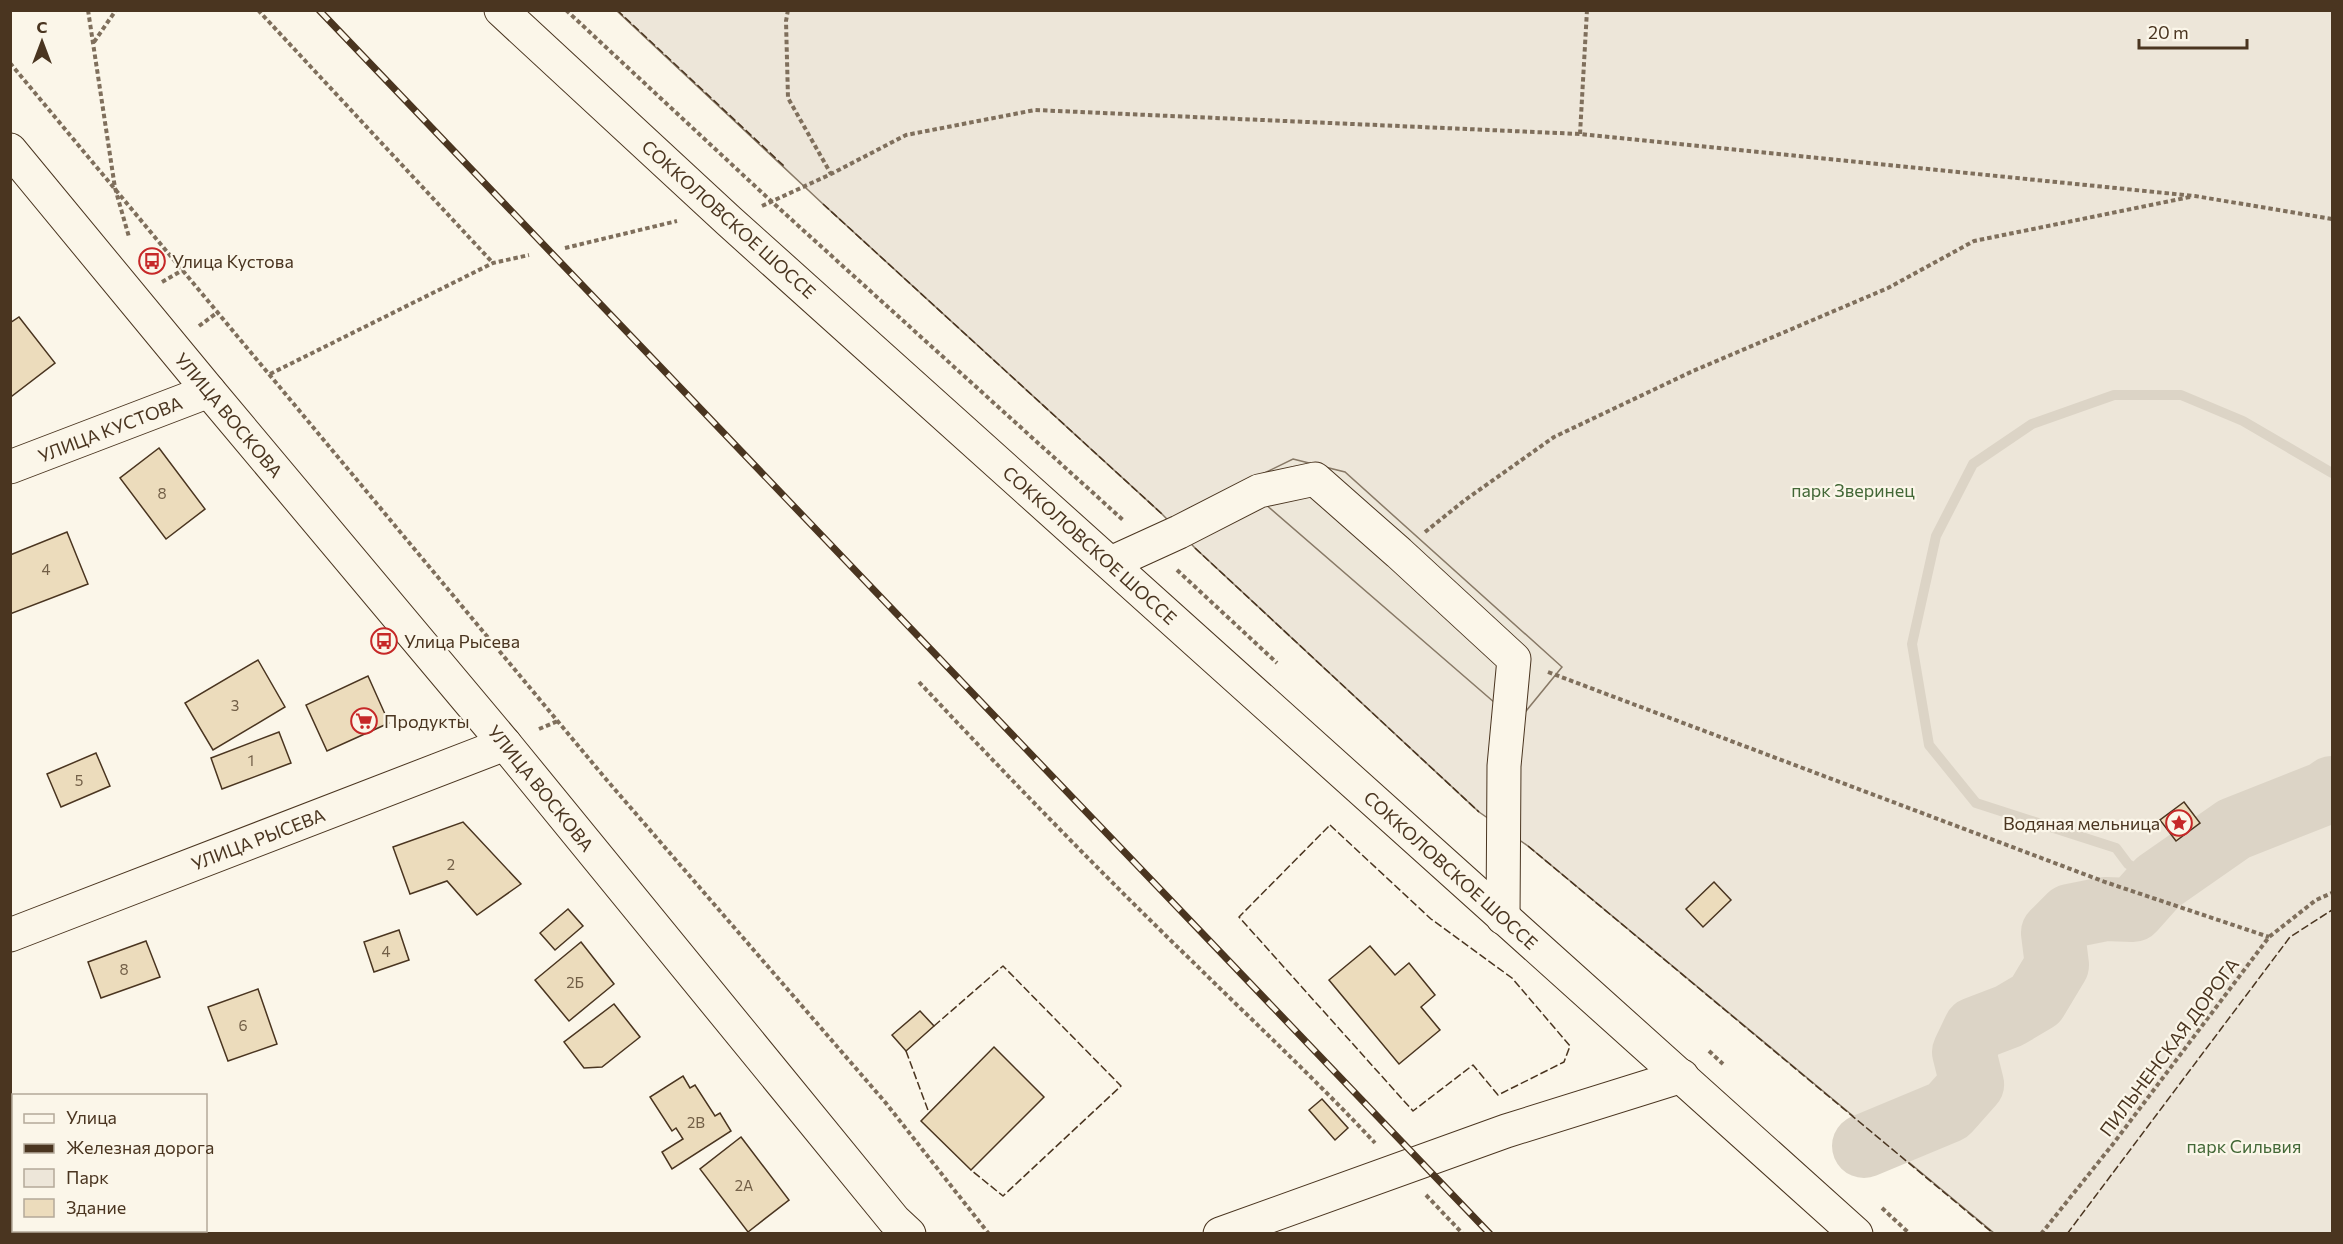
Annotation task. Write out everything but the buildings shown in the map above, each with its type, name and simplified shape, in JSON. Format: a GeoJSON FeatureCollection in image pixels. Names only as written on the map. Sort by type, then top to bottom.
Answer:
{"type":"FeatureCollection","features":[{"type":"Feature","properties":{"kind":"main road","name":"СОККОЛОВСКОЕ ШОССЕ"},"geometry":{"type":"LineString","coordinates":[[501,10],[729,221],[1856,1233]]}},
{"type":"Feature","properties":{"kind":"main road","name":"УЛИЦА ВОСКОВА"},"geometry":{"type":"LineString","coordinates":[[10,150],[506,744],[880,1203],[909,1233]]}},
{"type":"Feature","properties":{"kind":"main road","name":"УЛИЦА КУСТОВА"},"geometry":{"type":"LineString","coordinates":[[10,467],[209,391]]}},
{"type":"Feature","properties":{"kind":"main road"},"geometry":{"type":"LineString","coordinates":[[1111,563],[1259,491],[1315,479],[1399,553],[1514,659],[1504,766],[1503,918]]}},
{"type":"Feature","properties":{"kind":"main road","name":"УЛИЦА РЫСЕВА"},"geometry":{"type":"LineString","coordinates":[[10,935],[506,744]]}},
{"type":"Feature","properties":{"kind":"main road"},"geometry":{"type":"LineString","coordinates":[[1220,1233],[1506,1131],[1682,1076]]}},
{"type":"Feature","properties":{"kind":"path"},"geometry":{"type":"LineString","coordinates":[[88,10],[115,188],[129,238]]}},
{"type":"Feature","properties":{"kind":"path"},"geometry":{"type":"LineString","coordinates":[[93,43],[116,10]]}},
{"type":"Feature","properties":{"kind":"path"},"geometry":{"type":"LineString","coordinates":[[258,10],[493,263]]}},
{"type":"Feature","properties":{"kind":"path"},"geometry":{"type":"LineString","coordinates":[[566,10],[771,201],[1279,664]]}},
{"type":"Feature","properties":{"kind":"path"},"geometry":{"type":"LineString","coordinates":[[788,10],[786,21],[788,98],[831,174]]}},
{"type":"Feature","properties":{"kind":"path"},"geometry":{"type":"LineString","coordinates":[[1580,134],[1587,10]]}},
{"type":"Feature","properties":{"kind":"path"},"geometry":{"type":"LineString","coordinates":[[10,63],[605,778],[885,1102],[989,1233]]}},
{"type":"Feature","properties":{"kind":"path"},"geometry":{"type":"LineString","coordinates":[[565,248],[689,218],[729,221],[831,174],[906,135],[1035,110],[1580,134],[2195,196],[2332,219]]}},
{"type":"Feature","properties":{"kind":"path"},"geometry":{"type":"LineString","coordinates":[[1399,553],[1465,500],[1554,437],[1693,371],[1888,288],[1974,241],[2195,196]]}},
{"type":"Feature","properties":{"kind":"path"},"geometry":{"type":"LineString","coordinates":[[270,374],[493,263],[529,255]]}},
{"type":"Feature","properties":{"kind":"path"},"geometry":{"type":"LineString","coordinates":[[157,285],[183,270]]}},
{"type":"Feature","properties":{"kind":"path"},"geometry":{"type":"LineString","coordinates":[[1514,659],[2105,882],[2270,937]]}},
{"type":"Feature","properties":{"kind":"path"},"geometry":{"type":"LineString","coordinates":[[920,682],[1007,776],[1194,963],[1318,1082],[1399,1169],[1463,1233]]}},
{"type":"Feature","properties":{"kind":"path","name":"ПИЛЬНЕНСКАЯ ДОРОГА"},"geometry":{"type":"LineString","coordinates":[[2041,1233],[2113,1144],[2270,937],[2316,900],[2332,893]]}},
{"type":"Feature","properties":{"kind":"path"},"geometry":{"type":"LineString","coordinates":[[1704,1046],[1730,1070]]}},
{"type":"Feature","properties":{"kind":"path"},"geometry":{"type":"LineString","coordinates":[[1876,1202],[1911,1233]]}},
{"type":"Feature","properties":{"kind":"green space","name":"парк Зверинец"},"geometry":{"type":"Polygon","coordinates":[[[617,11],[2332,11],[2332,1233],[1994,1233],[1528,846],[1479,812],[1195,548],[1162,514],[823,204],[617,11]]]}},
{"type":"Feature","properties":{"kind":"shaded area"},"geometry":{"type":"Polygon","coordinates":[[[1293,459],[1345,472],[1562,667],[1517,722],[1242,484],[1293,459]]]}},
{"type":"Feature","properties":{"kind":"waterway"},"geometry":{"type":"LineString","coordinates":[[2158,882],[2128,864],[2116,848],[1976,803],[1929,745],[1912,644],[1936,536],[1973,464],[2032,424],[2114,395],[2181,395],[2243,421],[2332,473]]}},
{"type":"Feature","properties":{"kind":"waterway"},"geometry":{"type":"LineString","coordinates":[[1864,1146],[1948,1111],[1972,1084],[1964,1052],[1975,1029],[2009,1016],[2036,1000],[2057,965],[2053,933],[2070,916],[2105,909],[2133,910],[2158,882],[2234,829],[2325,793],[2332,788]]}},
{"type":"Feature","properties":{"kind":"waterway"},"geometry":{"type":"LineString","coordinates":[[1918,1124],[1946,1128],[1974,1122],[1982,1104],[1972,1084]]}},
{"type":"Feature","properties":{"kind":"railway"},"geometry":{"type":"LineString","coordinates":[[319,10],[1490,1234]]}},
{"type":"Feature","properties":{"kind":"fence"},"geometry":{"type":"LineString","coordinates":[[617,10],[784,166]]}},
{"type":"Feature","properties":{"kind":"fence"},"geometry":{"type":"LineString","coordinates":[[823,204],[1162,514]]}},
{"type":"Feature","properties":{"kind":"fence"},"geometry":{"type":"LineString","coordinates":[[1195,548],[1479,812]]}},
{"type":"Feature","properties":{"kind":"fence"},"geometry":{"type":"LineString","coordinates":[[1330,825],[1431,919],[1512,978],[1570,1046],[1564,1062],[1498,1095],[1473,1065],[1413,1111],[1239,917],[1330,825]]}},
{"type":"Feature","properties":{"kind":"fence"},"geometry":{"type":"LineString","coordinates":[[1528,846],[1994,1234]]}},
{"type":"Feature","properties":{"kind":"fence"},"geometry":{"type":"LineString","coordinates":[[2067,1234],[2290,937],[2332,910]]}},
{"type":"Feature","properties":{"kind":"fence"},"geometry":{"type":"LineString","coordinates":[[934,1026],[1003,966],[1121,1086],[1003,1196],[971,1170]]}},
{"type":"Feature","properties":{"kind":"fence"},"geometry":{"type":"LineString","coordinates":[[906,1051],[929,1113]]}},
{"type":"Feature","properties":{"kind":"place","name":"Улица Кустова"},"geometry":{"type":"Point","coordinates":[152,261]}},
{"type":"Feature","properties":{"kind":"place","name":"Улица Рысева"},"geometry":{"type":"Point","coordinates":[384,641]}},
{"type":"Feature","properties":{"kind":"place","name":"Продукты"},"geometry":{"type":"Point","coordinates":[364,721]}},
{"type":"Feature","properties":{"kind":"place","name":"Водяная мельница"},"geometry":{"type":"Point","coordinates":[2179,823]}},
{"type":"Feature","properties":{"kind":"park label","name":"парк Сильвия"},"geometry":{"type":"Point","coordinates":[2244,1146]}}]}
